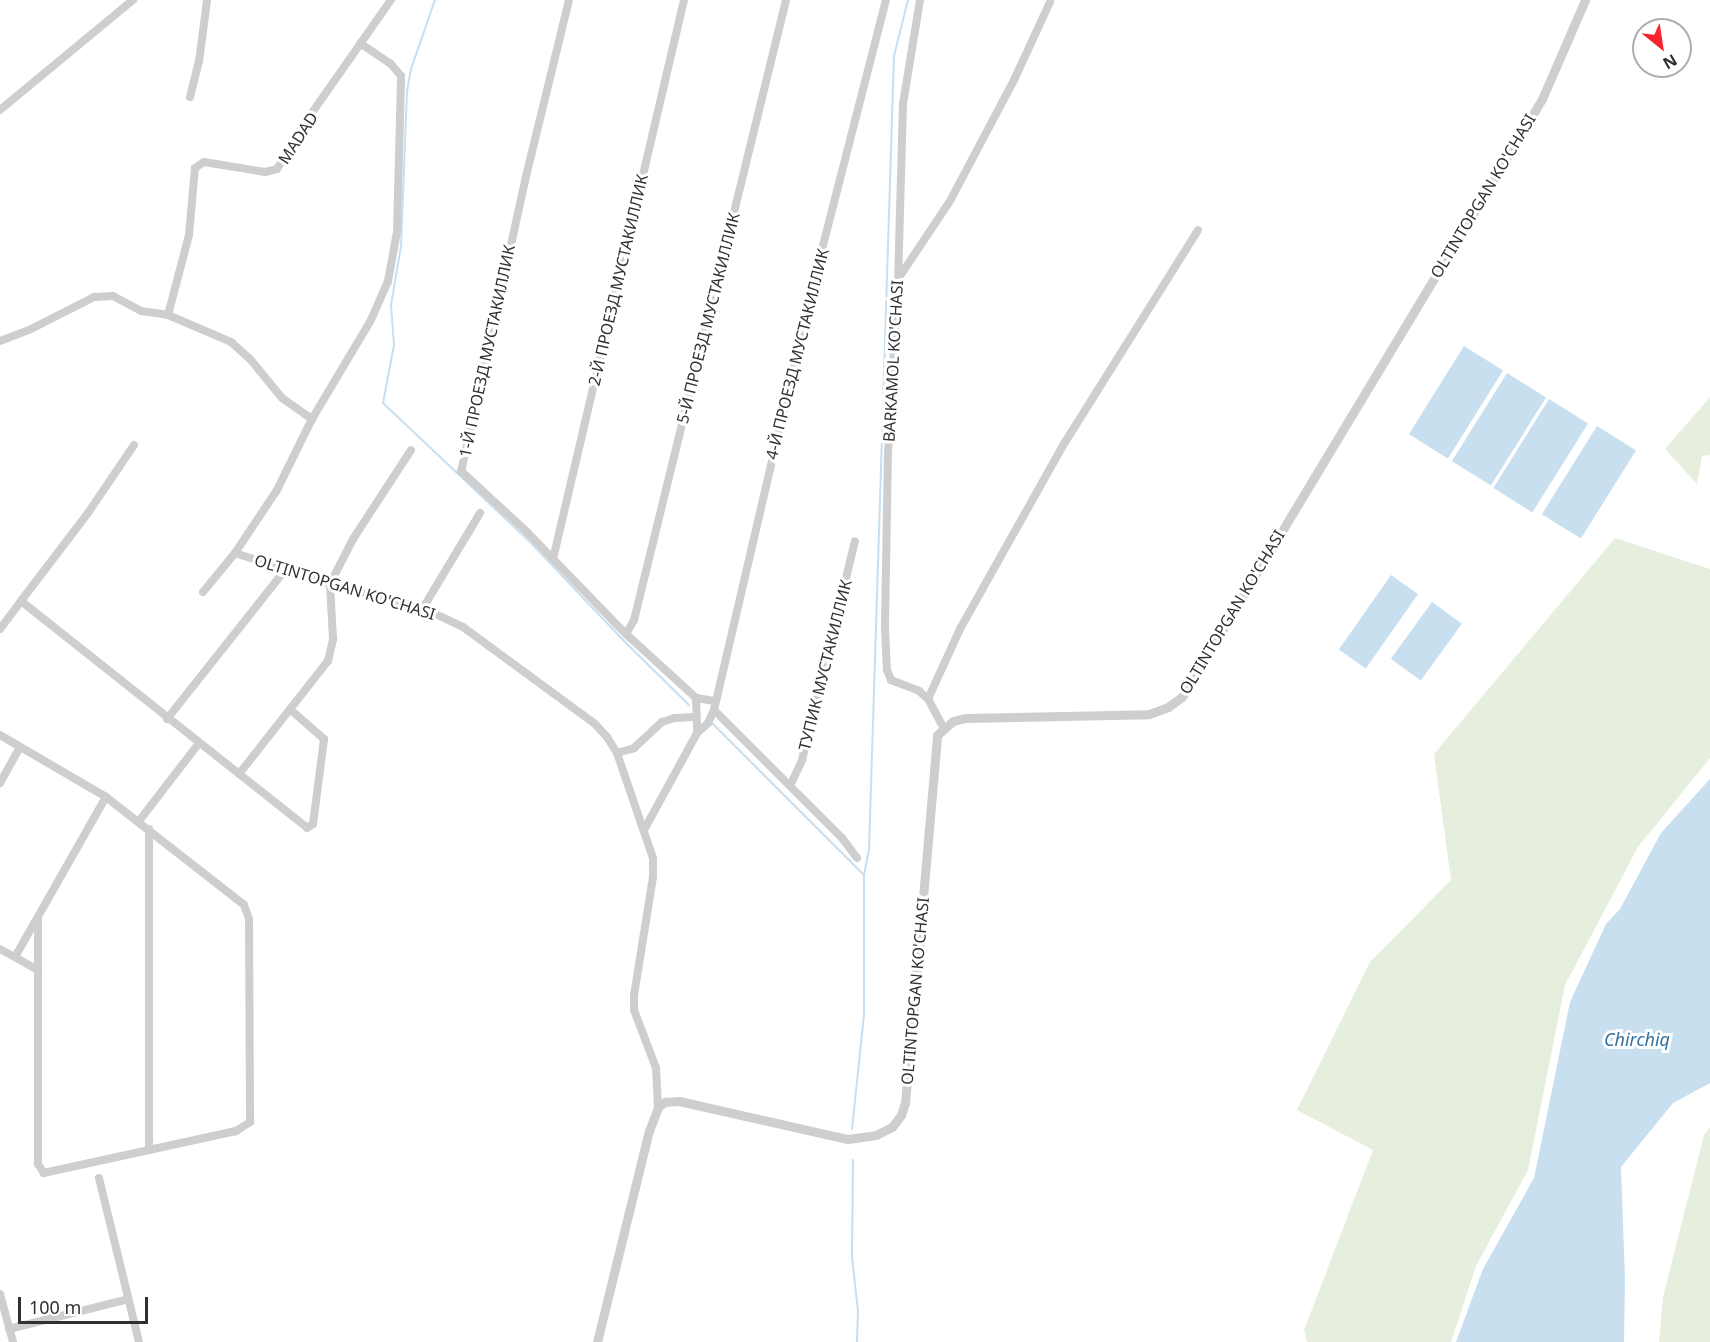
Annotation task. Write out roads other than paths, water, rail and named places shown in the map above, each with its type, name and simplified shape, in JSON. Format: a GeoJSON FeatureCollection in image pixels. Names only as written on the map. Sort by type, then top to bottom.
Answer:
{"type":"FeatureCollection","features":[{"type":"Feature","properties":{"kind":"street"},"geometry":{"type":"LineString","coordinates":[[0,110],[133,0]]}},
{"type":"Feature","properties":{"kind":"street"},"geometry":{"type":"LineString","coordinates":[[190,97],[199,62],[207,0]]}},
{"type":"Feature","properties":{"kind":"street","name":"MADAD"},"geometry":{"type":"LineString","coordinates":[[168,315],[189,235],[195,168],[204,162],[265,172],[278,169],[302,127],[391,0]]}},
{"type":"Feature","properties":{"kind":"street","name":"1-Й ПРОЕЗД МУСТАКИЛЛИК"},"geometry":{"type":"LineString","coordinates":[[569,0],[525,181],[461,471],[527,532],[626,634],[696,699]]}},
{"type":"Feature","properties":{"kind":"street","name":"2-Й ПРОЕЗД МУСТАКИЛЛИК"},"geometry":{"type":"LineString","coordinates":[[553,559],[684,0]]}},
{"type":"Feature","properties":{"kind":"street","name":"5-Й ПРОЕЗД МУСТАКИЛЛИК"},"geometry":{"type":"LineString","coordinates":[[626,634],[634,620],[786,0]]}},
{"type":"Feature","properties":{"kind":"street","name":"4-Й ПРОЕЗД МУСТАКИЛЛИК"},"geometry":{"type":"LineString","coordinates":[[715,706],[807,307],[886,0]]}},
{"type":"Feature","properties":{"kind":"street","name":"BARKAMOL KO'CHASI"},"geometry":{"type":"LineString","coordinates":[[920,0],[903,104],[898,279],[888,452],[885,628],[887,670],[891,680],[919,691],[928,699]]}},
{"type":"Feature","properties":{"kind":"street","name":"OLTINTOPGAN KO'CHASI"},"geometry":{"type":"LineString","coordinates":[[658,1107],[665,1101],[679,1101],[848,1139],[876,1135],[892,1127],[905,1103],[935,741],[943,727],[965,718],[1149,714],[1168,707],[1182,697],[1542,99],[1585,0]]}},
{"type":"Feature","properties":{"kind":"street"},"geometry":{"type":"LineString","coordinates":[[898,279],[950,201],[1014,80],[1050,2]]}},
{"type":"Feature","properties":{"kind":"street"},"geometry":{"type":"LineString","coordinates":[[203,592],[235,553],[277,490],[312,419],[371,320],[388,281],[395,254],[401,76],[391,64],[360,43]]}},
{"type":"Feature","properties":{"kind":"street"},"geometry":{"type":"LineString","coordinates":[[943,727],[928,699],[960,629],[1062,447],[1198,230]]}},
{"type":"Feature","properties":{"kind":"street"},"geometry":{"type":"LineString","coordinates":[[0,341],[29,330],[94,297],[105,295],[141,311],[168,315],[218,336],[240,349],[268,385],[297,410],[312,419]]}},
{"type":"Feature","properties":{"kind":"street"},"geometry":{"type":"LineString","coordinates":[[0,629],[88,513],[134,445]]}},
{"type":"Feature","properties":{"kind":"street"},"geometry":{"type":"LineString","coordinates":[[239,774],[328,661],[332,652],[330,584],[353,539],[411,450]]}},
{"type":"Feature","properties":{"kind":"street"},"geometry":{"type":"LineString","coordinates":[[423,608],[480,513]]}},
{"type":"Feature","properties":{"kind":"street","name":"ТУПИК МУСТАКИЛЛИК"},"geometry":{"type":"LineString","coordinates":[[790,786],[802,760],[855,542]]}},
{"type":"Feature","properties":{"kind":"street","name":"OLTINTOPGAN KO'CHASI"},"geometry":{"type":"LineString","coordinates":[[235,553],[330,584],[423,608],[463,627],[506,657],[535,683],[595,724],[617,753],[652,858],[653,877],[634,995],[634,1010],[656,1068],[658,1107],[649,1131],[597,1342]]}},
{"type":"Feature","properties":{"kind":"street"},"geometry":{"type":"LineString","coordinates":[[167,719],[285,570]]}},
{"type":"Feature","properties":{"kind":"street"},"geometry":{"type":"LineString","coordinates":[[21,601],[307,828],[313,824],[324,739],[291,710]]}},
{"type":"Feature","properties":{"kind":"street"},"geometry":{"type":"LineString","coordinates":[[697,733],[696,699],[715,706],[842,838],[857,858]]}},
{"type":"Feature","properties":{"kind":"street"},"geometry":{"type":"LineString","coordinates":[[644,830],[697,733],[708,723],[715,706]]}},
{"type":"Feature","properties":{"kind":"street"},"geometry":{"type":"LineString","coordinates":[[617,753],[634,748],[662,723],[674,717],[695,717]]}},
{"type":"Feature","properties":{"kind":"street"},"geometry":{"type":"LineString","coordinates":[[0,735],[106,797],[238,899],[248,912],[250,1116],[245,1127],[236,1131],[49,1173],[40,1169],[38,915]]}},
{"type":"Feature","properties":{"kind":"street"},"geometry":{"type":"LineString","coordinates":[[139,821],[199,743]]}},
{"type":"Feature","properties":{"kind":"street"},"geometry":{"type":"LineString","coordinates":[[0,783],[20,747]]}},
{"type":"Feature","properties":{"kind":"street"},"geometry":{"type":"LineString","coordinates":[[15,957],[106,797]]}},
{"type":"Feature","properties":{"kind":"street"},"geometry":{"type":"LineString","coordinates":[[149,829],[149,1150]]}},
{"type":"Feature","properties":{"kind":"street"},"geometry":{"type":"LineString","coordinates":[[0,949],[38,970]]}},
{"type":"Feature","properties":{"kind":"street"},"geometry":{"type":"LineString","coordinates":[[99,1178],[139,1342]]}},
{"type":"Feature","properties":{"kind":"street"},"geometry":{"type":"LineString","coordinates":[[0,1294],[13,1342]]}},
{"type":"Feature","properties":{"kind":"street"},"geometry":{"type":"LineString","coordinates":[[9,1329],[128,1299]]}},
{"type":"Feature","properties":{"kind":"water"},"geometry":{"type":"Polygon","coordinates":[[[1464,346],[1503,370],[1448,459],[1409,434],[1464,346]]]}},
{"type":"Feature","properties":{"kind":"water"},"geometry":{"type":"Polygon","coordinates":[[[1507,373],[1546,397],[1491,486],[1452,461],[1507,373]]]}},
{"type":"Feature","properties":{"kind":"water"},"geometry":{"type":"Polygon","coordinates":[[[1549,399],[1588,423],[1532,512],[1493,488],[1549,399]]]}},
{"type":"Feature","properties":{"kind":"water"},"geometry":{"type":"Polygon","coordinates":[[[1597,426],[1636,450],[1581,539],[1542,514],[1597,426]]]}},
{"type":"Feature","properties":{"kind":"water"},"geometry":{"type":"Polygon","coordinates":[[[1391,575],[1418,594],[1366,668],[1339,650],[1391,575]]]}},
{"type":"Feature","properties":{"kind":"water"},"geometry":{"type":"Polygon","coordinates":[[[1432,602],[1462,624],[1421,680],[1391,659],[1432,602]]]}},
{"type":"Feature","properties":{"kind":"water","name":"Chirchiq"},"geometry":{"type":"Polygon","coordinates":[[[1710,779],[1710,1083],[1673,1103],[1621,1167],[1625,1279],[1624,1342],[1456,1342],[1483,1269],[1534,1178],[1570,1002],[1606,924],[1620,909],[1661,833],[1710,779]]]}},
{"type":"Feature","properties":{"kind":"waterway"},"geometry":{"type":"LineString","coordinates":[[435,0],[411,69],[407,91],[401,246],[391,305],[394,345],[383,403],[532,544],[623,640],[689,705]]}},
{"type":"Feature","properties":{"kind":"waterway"},"geometry":{"type":"LineString","coordinates":[[852,1129],[864,1015],[864,875],[869,850],[894,56],[908,0]]}},
{"type":"Feature","properties":{"kind":"waterway"},"geometry":{"type":"LineString","coordinates":[[712,723],[864,875]]}},
{"type":"Feature","properties":{"kind":"waterway"},"geometry":{"type":"LineString","coordinates":[[853,1160],[852,1257],[858,1311],[857,1342]]}}]}
